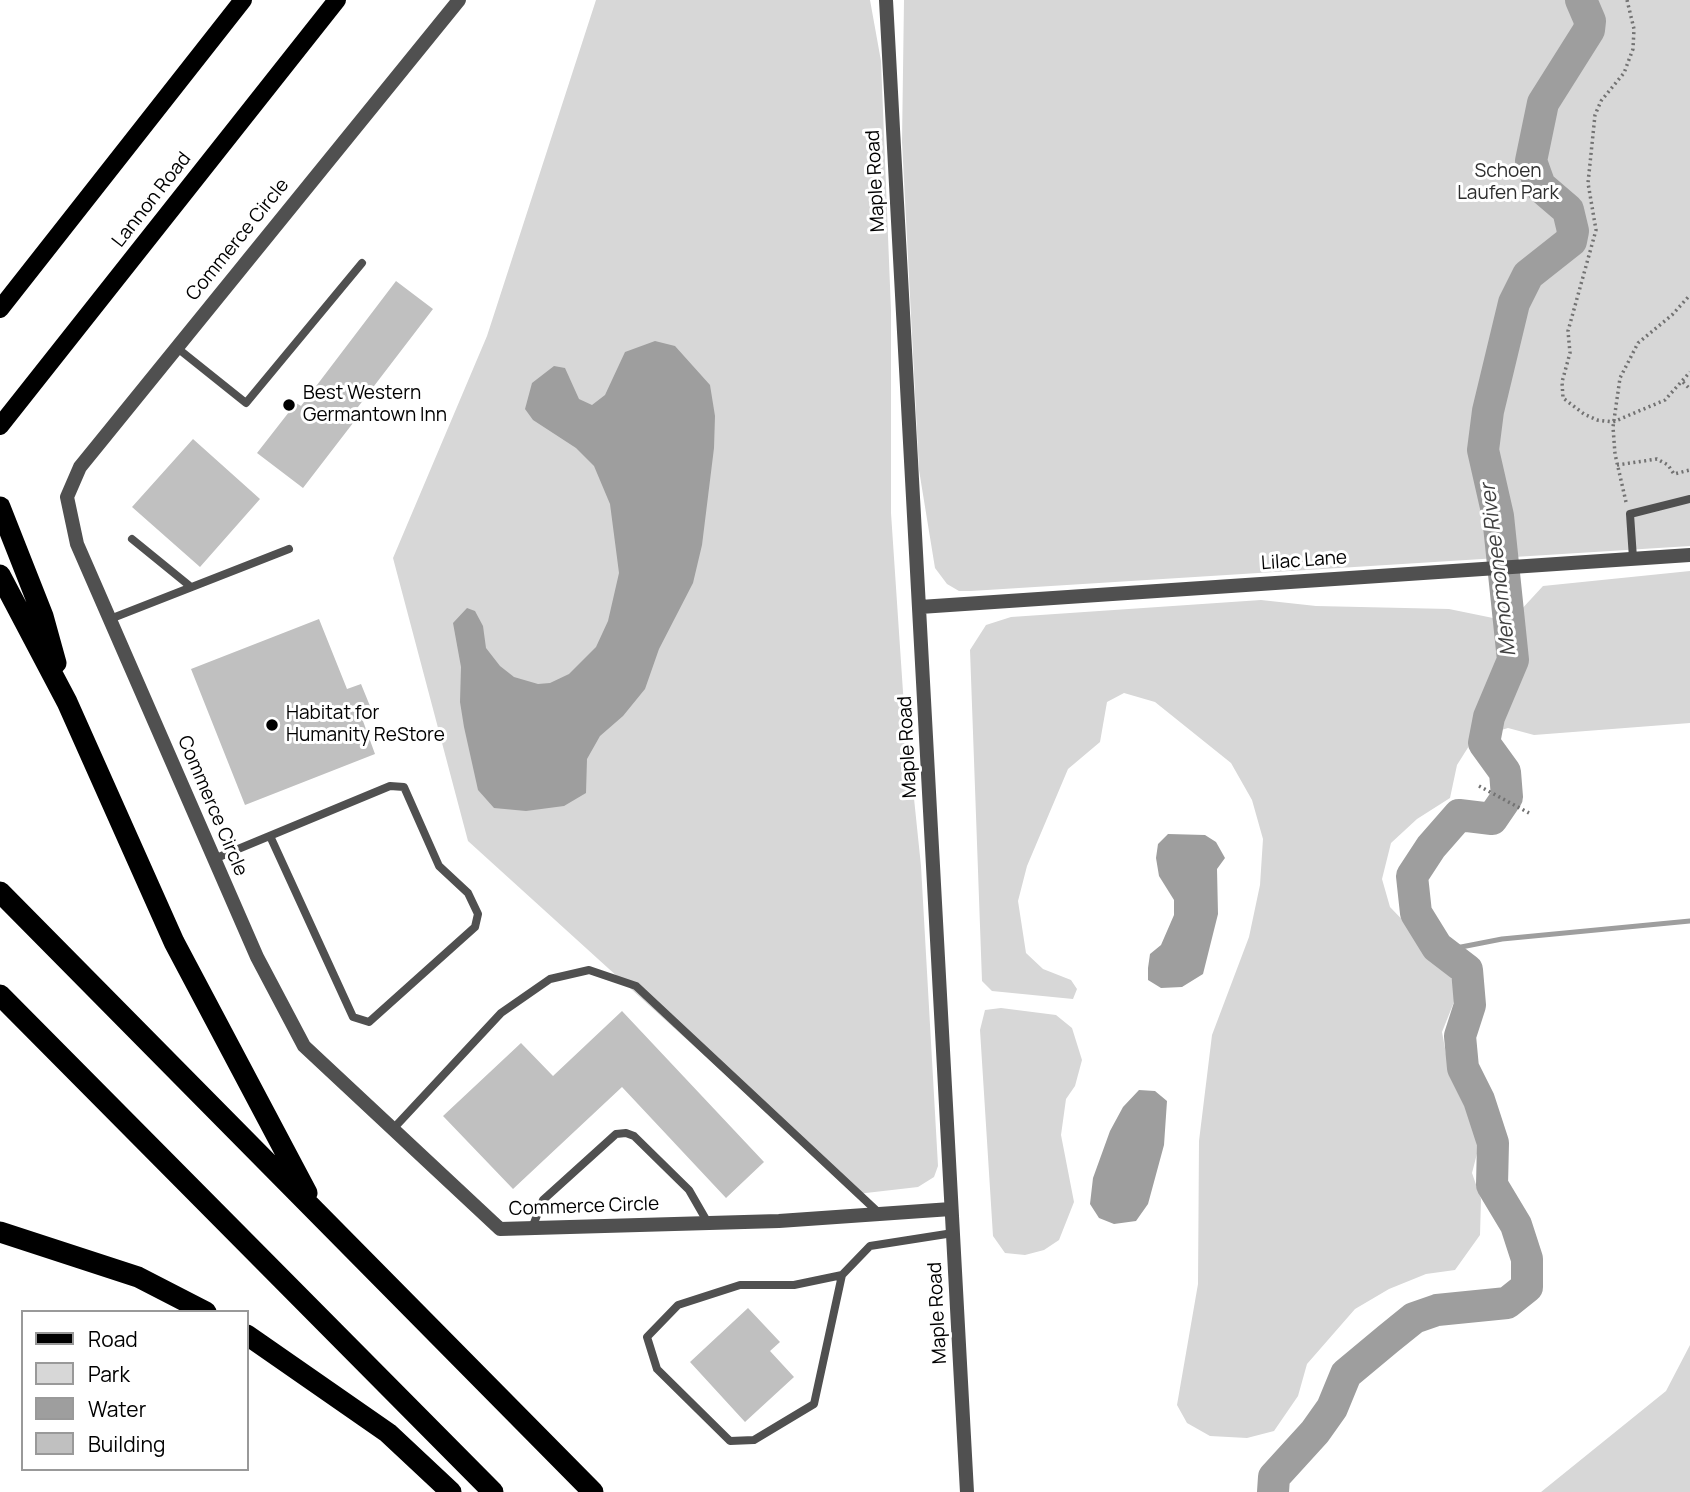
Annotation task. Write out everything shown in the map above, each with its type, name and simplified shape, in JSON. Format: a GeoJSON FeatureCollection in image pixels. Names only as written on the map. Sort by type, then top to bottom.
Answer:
{"type":"FeatureCollection","features":[{"type":"Feature","properties":{"kind":"highway"},"geometry":{"type":"LineString","coordinates":[[0,507],[43,616],[67,702]]}},
{"type":"Feature","properties":{"kind":"highway"},"geometry":{"type":"LineString","coordinates":[[0,575],[67,702],[174,942],[318,1214]]}},
{"type":"Feature","properties":{"kind":"highway"},"geometry":{"type":"LineString","coordinates":[[0,892],[593,1492]]}},
{"type":"Feature","properties":{"kind":"highway"},"geometry":{"type":"LineString","coordinates":[[0,995],[493,1492]]}},
{"type":"Feature","properties":{"kind":"highway"},"geometry":{"type":"LineString","coordinates":[[0,1232],[138,1277],[202,1310]]}},
{"type":"Feature","properties":{"kind":"highway"},"geometry":{"type":"LineString","coordinates":[[248,1336],[388,1433],[452,1492]]}},
{"type":"Feature","properties":{"kind":"main road"},"geometry":{"type":"LineString","coordinates":[[0,309],[243,0]]}},
{"type":"Feature","properties":{"kind":"main road","name":"Lannon Road"},"geometry":{"type":"LineString","coordinates":[[0,426],[337,0]]}},
{"type":"Feature","properties":{"kind":"street","name":"Commerce Circle"},"geometry":{"type":"LineString","coordinates":[[459,0],[80,467],[67,497],[77,544],[257,957],[304,1046],[500,1229],[708,1223],[951,1209]]}},
{"type":"Feature","properties":{"kind":"street","name":"Maple Road"},"geometry":{"type":"LineString","coordinates":[[886,0],[967,1492]]}},
{"type":"Feature","properties":{"kind":"street","name":"Lilac Lane"},"geometry":{"type":"LineString","coordinates":[[920,607],[1690,555]]}},
{"type":"Feature","properties":{"kind":"lane"},"geometry":{"type":"LineString","coordinates":[[176,347],[246,403],[362,263]]}},
{"type":"Feature","properties":{"kind":"lane"},"geometry":{"type":"LineString","coordinates":[[1633,558],[1630,514],[1690,499]]}},
{"type":"Feature","properties":{"kind":"lane"},"geometry":{"type":"LineString","coordinates":[[132,539],[191,587]]}},
{"type":"Feature","properties":{"kind":"lane"},"geometry":{"type":"LineString","coordinates":[[110,619],[289,549]]}},
{"type":"Feature","properties":{"kind":"lane"},"geometry":{"type":"LineString","coordinates":[[214,859],[390,786],[404,787],[439,866],[468,893],[478,914],[475,927],[369,1022],[353,1017],[270,836]]}},
{"type":"Feature","properties":{"kind":"lane"},"geometry":{"type":"LineString","coordinates":[[393,1129],[501,1013],[550,979],[589,970],[636,986],[880,1214]]}},
{"type":"Feature","properties":{"kind":"lane"},"geometry":{"type":"LineString","coordinates":[[532,1228],[543,1200],[616,1135],[626,1133],[634,1136],[689,1190],[708,1223]]}},
{"type":"Feature","properties":{"kind":"lane"},"geometry":{"type":"LineString","coordinates":[[842,1275],[794,1285],[740,1284],[678,1305],[647,1337],[657,1369],[730,1441],[754,1440],[814,1404],[842,1275],[870,1246],[953,1233]]}},
{"type":"Feature","properties":{"kind":"path"},"geometry":{"type":"LineString","coordinates":[[1627,0],[1634,29],[1633,49],[1624,74],[1601,101],[1595,114],[1588,183],[1596,230],[1591,257],[1571,314],[1568,331],[1570,353],[1563,398],[1584,414],[1597,420],[1613,422],[1665,400],[1690,372]]}},
{"type":"Feature","properties":{"kind":"path"},"geometry":{"type":"LineString","coordinates":[[1630,514],[1620,488],[1616,465],[1613,422],[1620,378],[1633,349],[1690,295]]}},
{"type":"Feature","properties":{"kind":"path"},"geometry":{"type":"LineString","coordinates":[[1683,382],[1690,389]]}},
{"type":"Feature","properties":{"kind":"path"},"geometry":{"type":"LineString","coordinates":[[1616,465],[1657,459],[1668,465],[1674,475],[1690,470]]}},
{"type":"Feature","properties":{"kind":"path"},"geometry":{"type":"LineString","coordinates":[[1479,786],[1529,813]]}},
{"type":"Feature","properties":{"kind":"green space"},"geometry":{"type":"Polygon","coordinates":[[[596,0],[870,0],[881,61],[891,311],[891,513],[903,692],[921,866],[938,1166],[934,1177],[918,1187],[857,1194],[468,841],[393,558],[487,336],[596,0]]]}},
{"type":"Feature","properties":{"kind":"green space","name":"Schoen Laufen Park"},"geometry":{"type":"Polygon","coordinates":[[[904,0],[1690,0],[1690,546],[971,591],[959,591],[947,584],[935,568],[919,470],[902,142],[904,0]]]}},
{"type":"Feature","properties":{"kind":"green space"},"geometry":{"type":"Polygon","coordinates":[[[1690,571],[1690,723],[1534,735],[1508,728],[1474,738],[1457,765],[1450,798],[1417,819],[1391,843],[1382,879],[1390,907],[1444,963],[1458,992],[1442,1032],[1448,1065],[1461,1083],[1481,1138],[1472,1173],[1481,1199],[1480,1235],[1455,1270],[1426,1274],[1389,1289],[1355,1309],[1307,1364],[1298,1396],[1274,1431],[1247,1438],[1210,1436],[1187,1423],[1177,1405],[1198,1284],[1199,1141],[1212,1035],[1249,937],[1260,885],[1263,839],[1252,800],[1231,763],[1155,702],[1124,693],[1107,702],[1100,742],[1068,769],[1027,866],[1018,901],[1026,953],[1043,969],[1071,980],[1077,989],[1073,999],[992,991],[982,981],[970,650],[986,625],[1011,617],[1261,600],[1316,606],[1449,609],[1493,618],[1519,612],[1543,586],[1690,571]]]}},
{"type":"Feature","properties":{"kind":"green space"},"geometry":{"type":"Polygon","coordinates":[[[1001,1008],[1056,1015],[1072,1028],[1082,1060],[1075,1086],[1066,1099],[1061,1135],[1074,1202],[1059,1240],[1044,1250],[1025,1255],[1005,1253],[993,1236],[980,1030],[985,1010],[1001,1008]]]}},
{"type":"Feature","properties":{"kind":"green space"},"geometry":{"type":"Polygon","coordinates":[[[1690,1345],[1690,1492],[1541,1492],[1666,1391],[1690,1345]]]}},
{"type":"Feature","properties":{"kind":"water"},"geometry":{"type":"Polygon","coordinates":[[[655,341],[675,346],[710,385],[715,416],[714,448],[702,545],[693,583],[659,649],[645,689],[623,716],[600,736],[587,759],[586,793],[564,806],[526,811],[494,808],[478,790],[464,727],[460,702],[461,667],[453,623],[467,608],[475,611],[483,626],[486,648],[500,666],[514,677],[538,684],[550,683],[569,674],[596,647],[608,621],[619,573],[610,504],[594,466],[576,448],[533,420],[525,409],[532,383],[554,366],[565,368],[579,399],[592,405],[605,395],[625,352],[655,341]]]}},
{"type":"Feature","properties":{"kind":"water"},"geometry":{"type":"Polygon","coordinates":[[[1168,834],[1205,835],[1216,842],[1225,858],[1217,869],[1218,914],[1203,974],[1182,987],[1161,988],[1148,980],[1148,968],[1150,954],[1161,945],[1174,915],[1174,900],[1159,876],[1156,858],[1158,844],[1168,834]]]}},
{"type":"Feature","properties":{"kind":"water"},"geometry":{"type":"Polygon","coordinates":[[[1139,1090],[1155,1091],[1167,1101],[1164,1145],[1148,1204],[1136,1221],[1114,1224],[1099,1218],[1090,1204],[1093,1178],[1110,1131],[1123,1107],[1139,1090]]]}},
{"type":"Feature","properties":{"kind":"building"},"geometry":{"type":"Polygon","coordinates":[[[396,281],[433,309],[348,420],[353,423],[303,488],[257,453],[296,403],[301,406],[396,281]]]}},
{"type":"Feature","properties":{"kind":"building"},"geometry":{"type":"Polygon","coordinates":[[[193,439],[260,499],[200,567],[132,507],[193,439]]]}},
{"type":"Feature","properties":{"kind":"building"},"geometry":{"type":"Polygon","coordinates":[[[319,619],[347,689],[361,684],[370,706],[359,710],[375,754],[245,805],[191,669],[319,619]]]}},
{"type":"Feature","properties":{"kind":"building"},"geometry":{"type":"Polygon","coordinates":[[[622,1011],[764,1162],[726,1198],[622,1087],[513,1189],[443,1116],[521,1043],[553,1076],[622,1011]]]}},
{"type":"Feature","properties":{"kind":"building"},"geometry":{"type":"Polygon","coordinates":[[[748,1308],[780,1342],[770,1351],[794,1377],[745,1422],[690,1362],[748,1308]]]}},
{"type":"Feature","properties":{"kind":"waterway","name":"Menomonee River"},"geometry":{"type":"LineString","coordinates":[[1273,1492],[1274,1477],[1315,1432],[1332,1408],[1346,1374],[1414,1318],[1437,1310],[1507,1303],[1527,1287],[1527,1259],[1516,1225],[1492,1185],[1493,1143],[1479,1100],[1463,1068],[1460,1036],[1470,1005],[1467,970],[1437,947],[1416,913],[1412,876],[1431,847],[1459,815],[1492,819],[1507,797],[1505,772],[1484,743],[1489,717],[1513,660],[1498,516],[1483,450],[1488,411],[1514,303],[1528,275],[1571,241],[1573,231],[1568,210],[1540,186],[1531,161],[1543,103],[1589,30],[1590,21],[1581,0]]}},
{"type":"Feature","properties":{"kind":"waterway"},"geometry":{"type":"LineString","coordinates":[[1437,947],[1456,948],[1502,939],[1690,921]]}},
{"type":"Feature","properties":{"kind":"place","name":"Best Western Germantown Inn"},"geometry":{"type":"Point","coordinates":[289,405]}},
{"type":"Feature","properties":{"kind":"place","name":"Habitat for Humanity ReStore"},"geometry":{"type":"Point","coordinates":[272,725]}}]}
